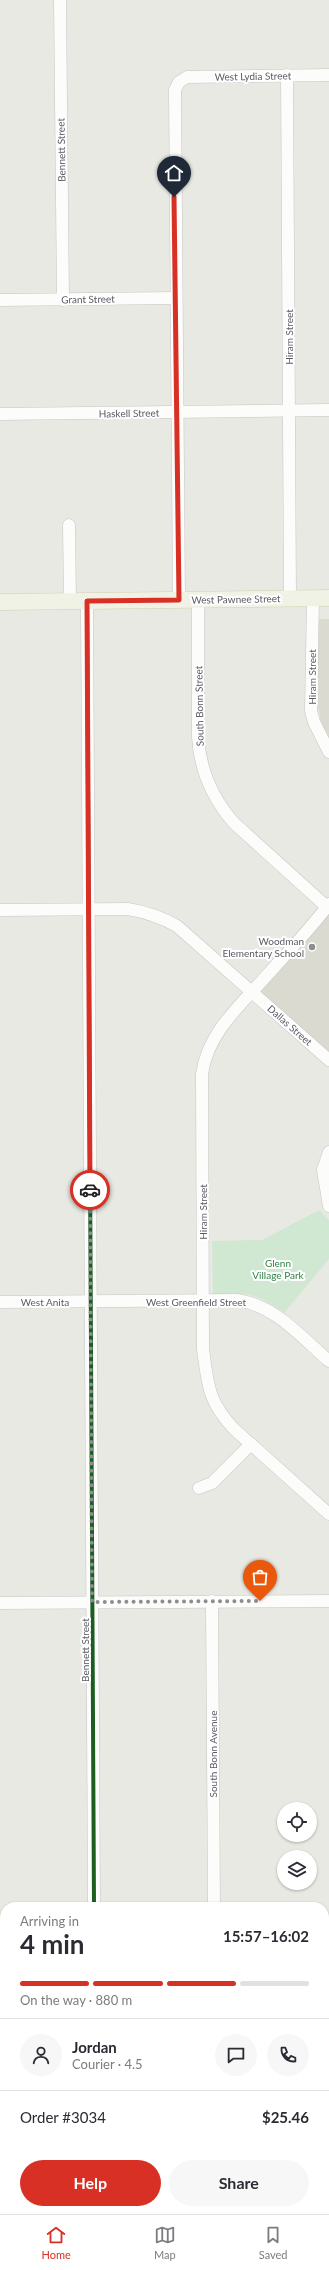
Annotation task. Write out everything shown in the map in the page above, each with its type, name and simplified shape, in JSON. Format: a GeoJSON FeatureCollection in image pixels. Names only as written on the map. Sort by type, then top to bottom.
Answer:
{"type":"FeatureCollection","features":[{"type":"Feature","properties":{"kind":"main road","name":"West Pawnee Street"},"geometry":{"type":"LineString","coordinates":[[0,602],[329,598]]}},
{"type":"Feature","properties":{"kind":"street","name":"Bennett Street"},"geometry":{"type":"LineString","coordinates":[[60,0],[63,300]]}},
{"type":"Feature","properties":{"kind":"street","name":"Hiram Street"},"geometry":{"type":"LineString","coordinates":[[287,75],[290,598]]}},
{"type":"Feature","properties":{"kind":"street","name":"West Lydia Street"},"geometry":{"type":"LineString","coordinates":[[176,298],[175,90],[179,82],[187,77],[329,75]]}},
{"type":"Feature","properties":{"kind":"street","name":"Grant Street"},"geometry":{"type":"LineString","coordinates":[[0,300],[176,298]]}},
{"type":"Feature","properties":{"kind":"street"},"geometry":{"type":"LineString","coordinates":[[176,298],[179,600]]}},
{"type":"Feature","properties":{"kind":"street","name":"Haskell Street"},"geometry":{"type":"LineString","coordinates":[[0,414],[329,410]]}},
{"type":"Feature","properties":{"kind":"street"},"geometry":{"type":"LineString","coordinates":[[69,525],[70,602]]}},
{"type":"Feature","properties":{"kind":"street","name":"Hiram Street"},"geometry":{"type":"LineString","coordinates":[[312,598],[311,711],[314,722],[329,752]]}},
{"type":"Feature","properties":{"kind":"street","name":"South Bonn Street"},"geometry":{"type":"LineString","coordinates":[[198,599],[199,742],[200,757],[208,783],[220,807],[234,823],[328,905]]}},
{"type":"Feature","properties":{"kind":"street","name":"Bennett Street"},"geometry":{"type":"LineString","coordinates":[[87,601],[94,1902]]}},
{"type":"Feature","properties":{"kind":"street","name":"Hiram Street"},"geometry":{"type":"LineString","coordinates":[[328,905],[251,991],[219,1030],[203,1066],[203,1350],[209,1392],[220,1414],[329,1514]]}},
{"type":"Feature","properties":{"kind":"street","name":"Dallas Street"},"geometry":{"type":"LineString","coordinates":[[0,910],[128,909],[149,913],[169,922],[251,991],[329,1060]]}},
{"type":"Feature","properties":{"kind":"street"},"geometry":{"type":"LineString","coordinates":[[329,1152],[323,1170],[329,1206]]}},
{"type":"Feature","properties":{"kind":"street","name":"West Greenfield Street"},"geometry":{"type":"LineString","coordinates":[[91,1302],[203,1302],[236,1300],[251,1302],[274,1314],[329,1361]]}},
{"type":"Feature","properties":{"kind":"street","name":"West Anita"},"geometry":{"type":"LineString","coordinates":[[0,1302],[91,1302]]}},
{"type":"Feature","properties":{"kind":"street"},"geometry":{"type":"LineString","coordinates":[[199,1488],[212,1483],[251,1444]]}},
{"type":"Feature","properties":{"kind":"street","name":"South Bonn Avenue"},"geometry":{"type":"LineString","coordinates":[[212,1601],[214,1902]]}},
{"type":"Feature","properties":{"kind":"street"},"geometry":{"type":"LineString","coordinates":[[0,1602],[329,1601]]}},
{"type":"Feature","properties":{"kind":"shaded area"},"geometry":{"type":"Polygon","coordinates":[[[318,619],[329,619],[329,738],[322,727],[317,701],[318,619]]]}},
{"type":"Feature","properties":{"kind":"shaded area","name":"Woodman Elementary School"},"geometry":{"type":"Polygon","coordinates":[[[329,909],[329,1053],[262,993],[261,989],[329,909]]]}},
{"type":"Feature","properties":{"kind":"green space","name":"Glenn Village Park"},"geometry":{"type":"Polygon","coordinates":[[[319,1210],[329,1220],[329,1259],[284,1313],[259,1297],[243,1294],[213,1294],[212,1241],[262,1240],[319,1210]]]}},
{"type":"Feature","properties":{"kind":"cycle path"},"geometry":{"type":"LineString","coordinates":[[87,601],[94,1902]]}},
{"type":"Feature","properties":{"kind":"way so far"},"geometry":{"type":"LineString","coordinates":[[90,1190],[92,1602],[260,1601]]}},
{"type":"Feature","properties":{"kind":"place","name":"Woodman Elementary School"},"geometry":{"type":"Point","coordinates":[312,947]}},
{"type":"Feature","properties":{"kind":"route"},"geometry":{"type":"LineString","coordinates":[[90,1190],[87,601],[179,600],[174,197]]}}]}
